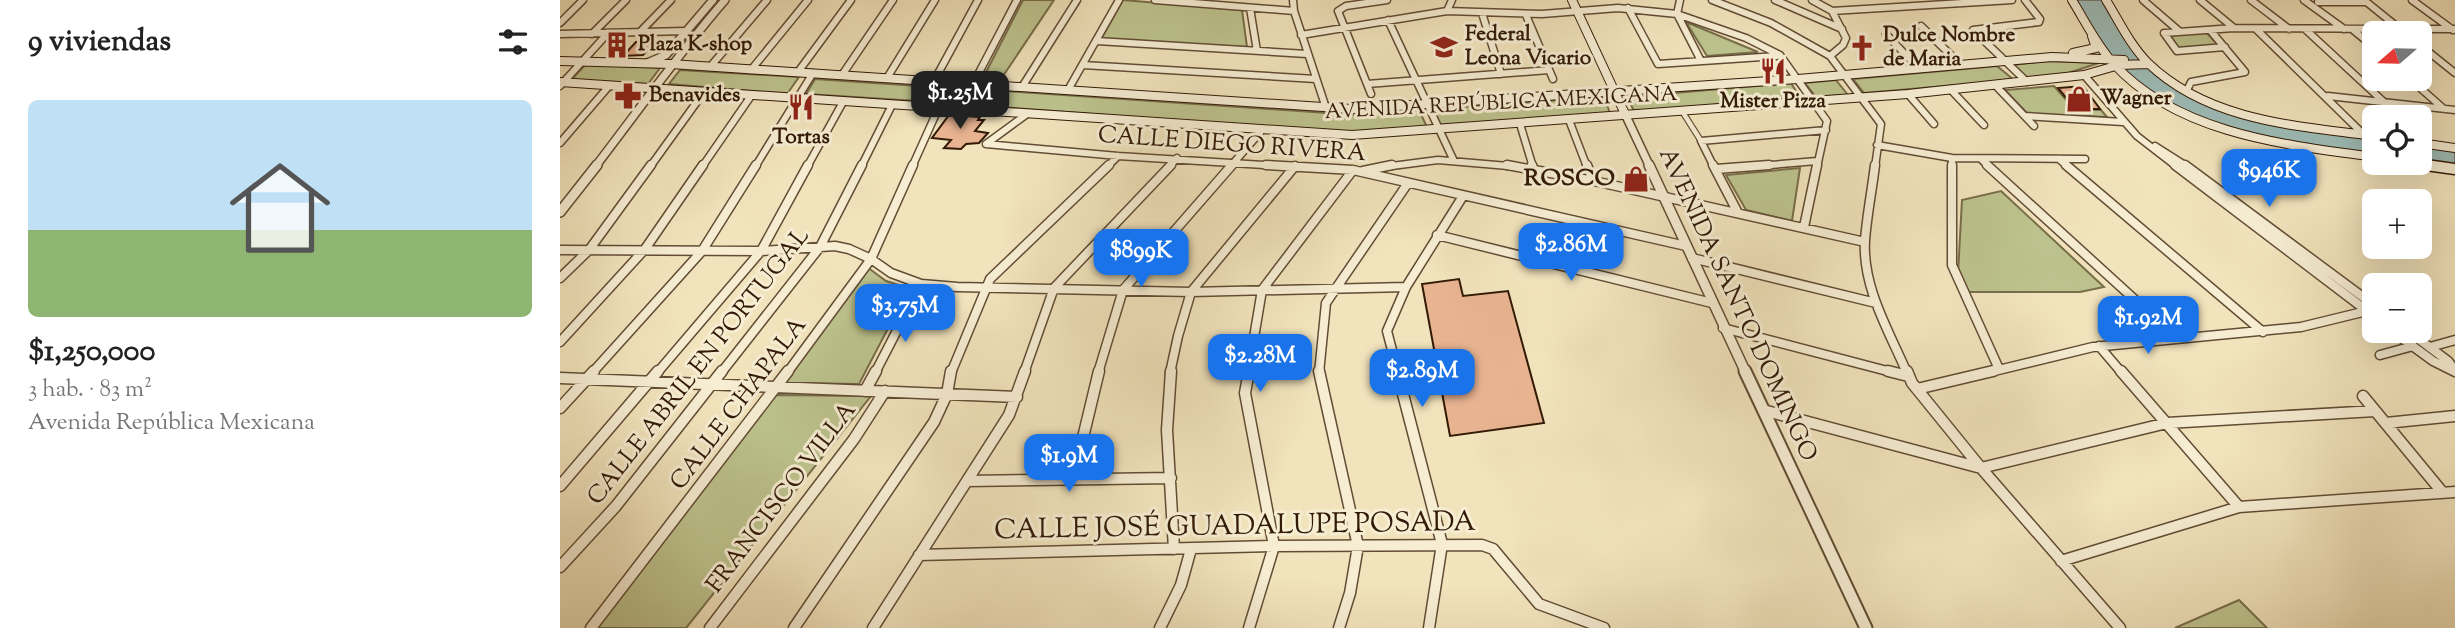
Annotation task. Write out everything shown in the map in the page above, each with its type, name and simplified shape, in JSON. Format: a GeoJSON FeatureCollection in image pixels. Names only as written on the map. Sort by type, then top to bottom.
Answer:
{"type":"FeatureCollection","features":[{"type":"Feature","properties":{"kind":"main road","name":"AVENIDA SANTO DOMINGO"},"geometry":{"type":"LineString","coordinates":[[1572,0],[1626,116]]}},
{"type":"Feature","properties":{"kind":"main road"},"geometry":{"type":"LineString","coordinates":[[2071,0],[2093,34],[2141,87]]}},
{"type":"Feature","properties":{"kind":"main road"},"geometry":{"type":"LineString","coordinates":[[2107,1],[2145,62],[2195,95],[2228,109],[2280,123],[2362,135]]}},
{"type":"Feature","properties":{"kind":"main road"},"geometry":{"type":"LineString","coordinates":[[2107,1],[2158,67],[2188,88],[2228,109]]}},
{"type":"Feature","properties":{"kind":"main road"},"geometry":{"type":"LineString","coordinates":[[2052,57],[2093,50],[2096,46],[2092,39],[2093,34]]}},
{"type":"Feature","properties":{"kind":"main road","name":"AVENIDA REPÚBLICA MEXICANA"},"geometry":{"type":"LineString","coordinates":[[560,61],[671,64],[1353,109],[1798,79],[2052,57],[2145,62]]}},
{"type":"Feature","properties":{"kind":"main road","name":"AVENIDA REPÚBLICA MEXICANA"},"geometry":{"type":"LineString","coordinates":[[561,84],[1352,135],[1815,102],[1996,86],[2084,75],[2116,62]]}},
{"type":"Feature","properties":{"kind":"main road"},"geometry":{"type":"LineString","coordinates":[[2116,62],[2145,62]]}},
{"type":"Feature","properties":{"kind":"main road"},"geometry":{"type":"LineString","coordinates":[[2084,75],[2118,76],[2187,113],[2227,129],[2290,145],[2362,156]]}},
{"type":"Feature","properties":{"kind":"main road"},"geometry":{"type":"LineString","coordinates":[[2432,145],[2455,148]]}},
{"type":"Feature","properties":{"kind":"main road"},"geometry":{"type":"LineString","coordinates":[[2432,166],[2455,169]]}},
{"type":"Feature","properties":{"kind":"street"},"geometry":{"type":"LineString","coordinates":[[560,23],[583,0]]}},
{"type":"Feature","properties":{"kind":"street"},"geometry":{"type":"LineString","coordinates":[[592,34],[626,0]]}},
{"type":"Feature","properties":{"kind":"street"},"geometry":{"type":"LineString","coordinates":[[639,33],[671,0]]}},
{"type":"Feature","properties":{"kind":"street"},"geometry":{"type":"LineString","coordinates":[[647,63],[663,57],[713,0]]}},
{"type":"Feature","properties":{"kind":"street"},"geometry":{"type":"LineString","coordinates":[[560,212],[656,89],[671,64],[725,0]]}},
{"type":"Feature","properties":{"kind":"street"},"geometry":{"type":"LineString","coordinates":[[710,67],[766,0]]}},
{"type":"Feature","properties":{"kind":"street"},"geometry":{"type":"LineString","coordinates":[[751,70],[808,0]]}},
{"type":"Feature","properties":{"kind":"street"},"geometry":{"type":"LineString","coordinates":[[798,72],[851,0]]}},
{"type":"Feature","properties":{"kind":"street"},"geometry":{"type":"LineString","coordinates":[[842,75],[893,0]]}},
{"type":"Feature","properties":{"kind":"street"},"geometry":{"type":"LineString","coordinates":[[887,78],[935,0]]}},
{"type":"Feature","properties":{"kind":"street"},"geometry":{"type":"LineString","coordinates":[[934,82],[978,0]]}},
{"type":"Feature","properties":{"kind":"street"},"geometry":{"type":"LineString","coordinates":[[973,84],[1017,0]]}},
{"type":"Feature","properties":{"kind":"street"},"geometry":{"type":"LineString","coordinates":[[1022,87],[1077,0]]}},
{"type":"Feature","properties":{"kind":"street"},"geometry":{"type":"LineString","coordinates":[[1068,90],[1119,0]]}},
{"type":"Feature","properties":{"kind":"street"},"geometry":{"type":"LineString","coordinates":[[1155,0],[1294,11]]}},
{"type":"Feature","properties":{"kind":"street"},"geometry":{"type":"LineString","coordinates":[[1293,0],[1307,54],[1326,108]]}},
{"type":"Feature","properties":{"kind":"street"},"geometry":{"type":"LineString","coordinates":[[1371,94],[1339,9],[1387,0]]}},
{"type":"Feature","properties":{"kind":"street"},"geometry":{"type":"LineString","coordinates":[[1447,11],[1452,0]]}},
{"type":"Feature","properties":{"kind":"street"},"geometry":{"type":"LineString","coordinates":[[1680,0],[1676,14],[1701,61]]}},
{"type":"Feature","properties":{"kind":"street"},"geometry":{"type":"LineString","coordinates":[[1712,0],[1771,23],[1830,56],[1881,122],[1865,242],[1868,274],[1876,303],[1908,376],[1981,468],[2120,628]]}},
{"type":"Feature","properties":{"kind":"street"},"geometry":{"type":"LineString","coordinates":[[1775,0],[1842,29]]}},
{"type":"Feature","properties":{"kind":"street"},"geometry":{"type":"LineString","coordinates":[[1812,0],[1832,11],[1842,29],[1845,41],[1830,56]]}},
{"type":"Feature","properties":{"kind":"street"},"geometry":{"type":"LineString","coordinates":[[1832,11],[1930,2],[2012,0]]}},
{"type":"Feature","properties":{"kind":"street"},"geometry":{"type":"LineString","coordinates":[[2025,0],[2040,19],[2039,22],[1973,30],[2027,82]]}},
{"type":"Feature","properties":{"kind":"street"},"geometry":{"type":"LineString","coordinates":[[2143,0],[2179,31]]}},
{"type":"Feature","properties":{"kind":"street"},"geometry":{"type":"LineString","coordinates":[[2200,0],[2234,28]]}},
{"type":"Feature","properties":{"kind":"street"},"geometry":{"type":"LineString","coordinates":[[2251,0],[2290,29]]}},
{"type":"Feature","properties":{"kind":"street"},"geometry":{"type":"LineString","coordinates":[[2304,0],[2362,39]]}},
{"type":"Feature","properties":{"kind":"street"},"geometry":{"type":"LineString","coordinates":[[2412,0],[2454,30]]}},
{"type":"Feature","properties":{"kind":"street"},"geometry":{"type":"LineString","coordinates":[[2322,2],[2365,1],[2390,21]]}},
{"type":"Feature","properties":{"kind":"street"},"geometry":{"type":"LineString","coordinates":[[1250,8],[1257,51]]}},
{"type":"Feature","properties":{"kind":"street"},"geometry":{"type":"LineString","coordinates":[[1301,34],[1447,11],[1526,15],[1628,8],[1676,14],[1746,38],[1780,55],[1827,121],[1804,228]]}},
{"type":"Feature","properties":{"kind":"street"},"geometry":{"type":"LineString","coordinates":[[1628,8],[1658,64],[1780,55]]}},
{"type":"Feature","properties":{"kind":"street"},"geometry":{"type":"LineString","coordinates":[[1482,13],[1501,74]]}},
{"type":"Feature","properties":{"kind":"street"},"geometry":{"type":"LineString","coordinates":[[1526,15],[1553,79]]}},
{"type":"Feature","properties":{"kind":"street"},"geometry":{"type":"LineString","coordinates":[[1388,20],[1453,159]]}},
{"type":"Feature","properties":{"kind":"street"},"geometry":{"type":"LineString","coordinates":[[1922,26],[1961,65]]}},
{"type":"Feature","properties":{"kind":"street"},"geometry":{"type":"LineString","coordinates":[[2225,47],[2177,51],[2164,33],[2234,28],[2362,30]]}},
{"type":"Feature","properties":{"kind":"street"},"geometry":{"type":"LineString","coordinates":[[2256,29],[2328,96],[2362,133]]}},
{"type":"Feature","properties":{"kind":"street"},"geometry":{"type":"LineString","coordinates":[[2305,29],[2385,103]]}},
{"type":"Feature","properties":{"kind":"street"},"geometry":{"type":"LineString","coordinates":[[2188,88],[2191,82],[2199,79],[2245,72],[2210,30]]}},
{"type":"Feature","properties":{"kind":"street"},"geometry":{"type":"LineString","coordinates":[[2432,30],[2454,30]]}},
{"type":"Feature","properties":{"kind":"street"},"geometry":{"type":"LineString","coordinates":[[560,34],[686,32]]}},
{"type":"Feature","properties":{"kind":"street"},"geometry":{"type":"LineString","coordinates":[[561,84],[608,33]]}},
{"type":"Feature","properties":{"kind":"street"},"geometry":{"type":"LineString","coordinates":[[1886,34],[1919,69]]}},
{"type":"Feature","properties":{"kind":"street"},"geometry":{"type":"LineString","coordinates":[[1097,41],[1307,54]]}},
{"type":"Feature","properties":{"kind":"street"},"geometry":{"type":"LineString","coordinates":[[2432,55],[2455,73]]}},
{"type":"Feature","properties":{"kind":"street"},"geometry":{"type":"LineString","coordinates":[[1083,65],[1316,79]]}},
{"type":"Feature","properties":{"kind":"street"},"geometry":{"type":"LineString","coordinates":[[1367,84],[1549,70]]}},
{"type":"Feature","properties":{"kind":"street"},"geometry":{"type":"LineString","coordinates":[[560,408],[702,251],[813,73]]}},
{"type":"Feature","properties":{"kind":"street"},"geometry":{"type":"LineString","coordinates":[[2084,75],[2123,122],[2146,142],[2246,220],[2362,302]]}},
{"type":"Feature","properties":{"kind":"street","name":"CALLE CHAPALA"},"geometry":{"type":"LineString","coordinates":[[591,628],[776,388],[871,259],[939,107],[961,83]]}},
{"type":"Feature","properties":{"kind":"street"},"geometry":{"type":"LineString","coordinates":[[560,143],[609,86]]}},
{"type":"Feature","properties":{"kind":"street"},"geometry":{"type":"LineString","coordinates":[[1996,86],[2034,126]]}},
{"type":"Feature","properties":{"kind":"street"},"geometry":{"type":"LineString","coordinates":[[1951,90],[1984,125]]}},
{"type":"Feature","properties":{"kind":"street"},"geometry":{"type":"LineString","coordinates":[[2424,91],[2444,109]]}},
{"type":"Feature","properties":{"kind":"street"},"geometry":{"type":"LineString","coordinates":[[560,278],[589,250],[704,92]]}},
{"type":"Feature","properties":{"kind":"street"},"geometry":{"type":"LineString","coordinates":[[1908,94],[1934,124]]}},
{"type":"Feature","properties":{"kind":"street"},"geometry":{"type":"LineString","coordinates":[[560,342],[645,249],[751,96]]}},
{"type":"Feature","properties":{"kind":"street"},"geometry":{"type":"LineString","coordinates":[[2328,96],[2455,110]]}},
{"type":"Feature","properties":{"kind":"street"},"geometry":{"type":"LineString","coordinates":[[560,486],[761,251],[843,102]]}},
{"type":"Feature","properties":{"kind":"street","name":"CALLE ABRIL EN PORTUGAL"},"geometry":{"type":"LineString","coordinates":[[560,567],[602,523],[820,247],[892,105]]}},
{"type":"Feature","properties":{"kind":"street"},"geometry":{"type":"LineString","coordinates":[[1682,111],[1717,169],[1738,213]]}},
{"type":"Feature","properties":{"kind":"street","name":"CALLE DIEGO RIVERA"},"geometry":{"type":"LineString","coordinates":[[1027,114],[986,144],[1118,156],[1357,171],[1686,246]]}},
{"type":"Feature","properties":{"kind":"street","name":"AVENIDA SANTO DOMINGO"},"geometry":{"type":"LineString","coordinates":[[1626,116],[1723,328],[1866,628]]}},
{"type":"Feature","properties":{"kind":"street"},"geometry":{"type":"LineString","coordinates":[[2025,116],[2123,122]]}},
{"type":"Feature","properties":{"kind":"street"},"geometry":{"type":"LineString","coordinates":[[1569,120],[1592,178]]}},
{"type":"Feature","properties":{"kind":"street"},"geometry":{"type":"LineString","coordinates":[[1520,124],[1534,170]]}},
{"type":"Feature","properties":{"kind":"street"},"geometry":{"type":"LineString","coordinates":[[1073,479],[1092,394],[1123,290],[1263,129]]}},
{"type":"Feature","properties":{"kind":"street"},"geometry":{"type":"LineString","coordinates":[[1701,141],[1826,130]]}},
{"type":"Feature","properties":{"kind":"street"},"geometry":{"type":"LineString","coordinates":[[2146,142],[2168,152],[2362,301]]}},
{"type":"Feature","properties":{"kind":"street"},"geometry":{"type":"LineString","coordinates":[[1877,145],[1952,159],[2085,159]]}},
{"type":"Feature","properties":{"kind":"street"},"geometry":{"type":"LineString","coordinates":[[794,628],[919,445],[947,394],[952,368],[990,278],[1118,156]]}},
{"type":"Feature","properties":{"kind":"street"},"geometry":{"type":"LineString","coordinates":[[873,628],[996,438],[1017,397],[1054,288],[1177,158]]}},
{"type":"Feature","properties":{"kind":"street"},"geometry":{"type":"LineString","coordinates":[[1249,628],[1274,546],[1245,393],[1262,290],[1357,171],[1394,164],[1453,159],[1592,178],[1865,242]]}},
{"type":"Feature","properties":{"kind":"street"},"geometry":{"type":"LineString","coordinates":[[1952,159],[1952,265],[1999,369]]}},
{"type":"Feature","properties":{"kind":"street"},"geometry":{"type":"LineString","coordinates":[[1981,159],[2178,339]]}},
{"type":"Feature","properties":{"kind":"street"},"geometry":{"type":"LineString","coordinates":[[2059,159],[2263,332]]}},
{"type":"Feature","properties":{"kind":"street"},"geometry":{"type":"LineString","coordinates":[[1717,169],[1817,161]]}},
{"type":"Feature","properties":{"kind":"street"},"geometry":{"type":"LineString","coordinates":[[1174,549],[1168,399],[1180,330],[1191,292],[1295,166]]}},
{"type":"Feature","properties":{"kind":"street"},"geometry":{"type":"LineString","coordinates":[[1339,628],[1350,593],[1358,546],[1319,373],[1326,303],[1408,183]]}},
{"type":"Feature","properties":{"kind":"street"},"geometry":{"type":"LineString","coordinates":[[1429,628],[1443,544],[1387,335],[1389,321],[1406,287],[1463,196]]}},
{"type":"Feature","properties":{"kind":"street"},"geometry":{"type":"LineString","coordinates":[[2246,220],[2256,217]]}},
{"type":"Feature","properties":{"kind":"street"},"geometry":{"type":"LineString","coordinates":[[1437,235],[1712,303]]}},
{"type":"Feature","properties":{"kind":"street"},"geometry":{"type":"LineString","coordinates":[[560,250],[761,251],[842,247],[871,259],[891,273],[921,284],[984,287],[1191,292],[1406,287]]}},
{"type":"Feature","properties":{"kind":"street"},"geometry":{"type":"LineString","coordinates":[[1692,258],[1876,303]]}},
{"type":"Feature","properties":{"kind":"street"},"geometry":{"type":"LineString","coordinates":[[865,391],[921,284]]}},
{"type":"Feature","properties":{"kind":"street"},"geometry":{"type":"LineString","coordinates":[[1917,389],[2099,346],[2263,332],[2316,325],[2362,312]]}},
{"type":"Feature","properties":{"kind":"street"},"geometry":{"type":"LineString","coordinates":[[1723,328],[1908,376]]}},
{"type":"Feature","properties":{"kind":"street"},"geometry":{"type":"LineString","coordinates":[[560,329],[571,330]]}},
{"type":"Feature","properties":{"kind":"street"},"geometry":{"type":"LineString","coordinates":[[2430,347],[2455,340]]}},
{"type":"Feature","properties":{"kind":"street"},"geometry":{"type":"LineString","coordinates":[[2409,343],[2437,364],[2455,371]]}},
{"type":"Feature","properties":{"kind":"street"},"geometry":{"type":"LineString","coordinates":[[2424,343],[2455,371]]}},
{"type":"Feature","properties":{"kind":"street"},"geometry":{"type":"LineString","coordinates":[[2099,346],[2239,507]]}},
{"type":"Feature","properties":{"kind":"street"},"geometry":{"type":"LineString","coordinates":[[2380,355],[2413,346]]}},
{"type":"Feature","properties":{"kind":"street"},"geometry":{"type":"LineString","coordinates":[[560,378],[1017,397]]}},
{"type":"Feature","properties":{"kind":"street","name":"FRANCISCO VILLA"},"geometry":{"type":"LineString","coordinates":[[710,628],[854,439],[885,391]]}},
{"type":"Feature","properties":{"kind":"street"},"geometry":{"type":"LineString","coordinates":[[2363,396],[2443,492]]}},
{"type":"Feature","properties":{"kind":"street"},"geometry":{"type":"LineString","coordinates":[[1763,410],[1981,468],[2167,423],[2375,411]]}},
{"type":"Feature","properties":{"kind":"street"},"geometry":{"type":"LineString","coordinates":[[2386,423],[2455,416]]}},
{"type":"Feature","properties":{"kind":"street"},"geometry":{"type":"LineString","coordinates":[[968,481],[1171,478]]}},
{"type":"Feature","properties":{"kind":"street"},"geometry":{"type":"LineString","coordinates":[[2061,561],[2239,507],[2455,492]]}},
{"type":"Feature","properties":{"kind":"street","name":"CALLE JOSÉ GUADALUPE POSADA"},"geometry":{"type":"LineString","coordinates":[[919,555],[1274,546],[1443,544],[1489,547],[1539,604],[1604,628]]}},
{"type":"Feature","properties":{"kind":"street"},"geometry":{"type":"LineString","coordinates":[[1160,628],[1181,585],[1191,549]]}},
{"type":"Feature","properties":{"kind":"green space"},"geometry":{"type":"Polygon","coordinates":[[[1023,0],[1054,0],[999,82],[981,82],[1023,0]]]}},
{"type":"Feature","properties":{"kind":"green space"},"geometry":{"type":"Polygon","coordinates":[[[1123,0],[1242,10],[1247,47],[1101,39],[1123,0]]]}},
{"type":"Feature","properties":{"kind":"green space"},"geometry":{"type":"Polygon","coordinates":[[[1686,22],[1758,52],[1707,56],[1686,22]]]}},
{"type":"Feature","properties":{"kind":"green space"},"geometry":{"type":"Polygon","coordinates":[[[2206,32],[2218,45],[2177,49],[2166,34],[2206,32]]]}},
{"type":"Feature","properties":{"kind":"green space"},"geometry":{"type":"Polygon","coordinates":[[[2047,61],[2099,63],[2065,74],[2027,79],[2013,65],[2047,61]]]}},
{"type":"Feature","properties":{"kind":"green space"},"geometry":{"type":"Polygon","coordinates":[[[586,64],[660,68],[648,84],[571,80],[586,64]]]}},
{"type":"Feature","properties":{"kind":"green space"},"geometry":{"type":"Polygon","coordinates":[[[1997,66],[2014,80],[1864,93],[1853,79],[1997,66]]]}},
{"type":"Feature","properties":{"kind":"green space"},"geometry":{"type":"Polygon","coordinates":[[[680,70],[799,77],[787,94],[669,84],[680,70]]]}},
{"type":"Feature","properties":{"kind":"green space"},"geometry":{"type":"Polygon","coordinates":[[[815,79],[948,88],[934,102],[806,94],[815,79]]]}},
{"type":"Feature","properties":{"kind":"green space"},"geometry":{"type":"Polygon","coordinates":[[[1836,80],[1848,95],[1816,97],[1805,83],[1836,80]]]}},
{"type":"Feature","properties":{"kind":"green space"},"geometry":{"type":"Polygon","coordinates":[[[1791,83],[1801,99],[1634,111],[1627,97],[1791,83]]]}},
{"type":"Feature","properties":{"kind":"green space"},"geometry":{"type":"Polygon","coordinates":[[[2054,86],[2074,109],[2101,110],[2107,117],[2028,114],[2005,90],[2054,86]]]}},
{"type":"Feature","properties":{"kind":"green space"},"geometry":{"type":"Polygon","coordinates":[[[961,88],[1356,115],[1419,110],[1427,127],[1349,133],[947,103],[961,88]]]}},
{"type":"Feature","properties":{"kind":"green space"},"geometry":{"type":"Polygon","coordinates":[[[1604,97],[1610,113],[1439,125],[1431,109],[1604,97]]]}},
{"type":"Feature","properties":{"kind":"green space"},"geometry":{"type":"Polygon","coordinates":[[[1800,168],[1792,221],[1746,210],[1726,175],[1800,168]]]}},
{"type":"Feature","properties":{"kind":"green space"},"geometry":{"type":"Polygon","coordinates":[[[2001,191],[2104,287],[2080,292],[1968,292],[1958,274],[1962,200],[2001,191]]]}},
{"type":"Feature","properties":{"kind":"green space"},"geometry":{"type":"Polygon","coordinates":[[[867,267],[886,281],[909,288],[859,384],[782,383],[867,267]]]}},
{"type":"Feature","properties":{"kind":"green space"},"geometry":{"type":"Polygon","coordinates":[[[773,395],[871,396],[686,628],[592,628],[773,395]]]}},
{"type":"Feature","properties":{"kind":"green space"},"geometry":{"type":"Polygon","coordinates":[[[2239,600],[2267,628],[2175,628],[2239,600]]]}},
{"type":"Feature","properties":{"kind":"water"},"geometry":{"type":"Polygon","coordinates":[[[2072,0],[2106,0],[2138,51],[2168,80],[2243,114],[2362,134],[2362,155],[2227,129],[2170,104],[2116,66],[2072,0]]]}},
{"type":"Feature","properties":{"kind":"water"},"geometry":{"type":"Polygon","coordinates":[[[2432,145],[2455,148],[2455,169],[2432,165],[2432,145]]]}},
{"type":"Feature","properties":{"kind":"building"},"geometry":{"type":"Polygon","coordinates":[[[656,41],[643,55],[623,56],[636,42],[656,41]]]}},
{"type":"Feature","properties":{"kind":"building","name":"Wagner"},"geometry":{"type":"Polygon","coordinates":[[[2083,86],[2100,109],[2075,109],[2058,88],[2083,86]]]}},
{"type":"Feature","properties":{"kind":"building"},"geometry":{"type":"Polygon","coordinates":[[[949,115],[980,117],[978,120],[984,120],[975,131],[988,133],[979,143],[966,144],[961,149],[944,148],[951,140],[932,138],[949,115]]]}},
{"type":"Feature","properties":{"kind":"building"},"geometry":{"type":"Polygon","coordinates":[[[1459,279],[1463,296],[1508,291],[1544,423],[1450,436],[1422,284],[1459,279]]]}},
{"type":"Feature","properties":{"kind":"place","name":"Plaza K-shop"},"geometry":{"type":"Point","coordinates":[617,45]}},
{"type":"Feature","properties":{"kind":"place","name":"Federal Leona Vicario"},"geometry":{"type":"Point","coordinates":[1444,47]}},
{"type":"Feature","properties":{"kind":"place","name":"Dulce Nombre de Maria"},"geometry":{"type":"Point","coordinates":[1862,48]}},
{"type":"Feature","properties":{"kind":"place","name":"Mister Pizza"},"geometry":{"type":"Point","coordinates":[1773,71]}},
{"type":"Feature","properties":{"kind":"place","name":"Benavides"},"geometry":{"type":"Point","coordinates":[628,96]}},
{"type":"Feature","properties":{"kind":"place","name":"Wagner"},"geometry":{"type":"Point","coordinates":[2079,99]}},
{"type":"Feature","properties":{"kind":"place","name":"Tortas"},"geometry":{"type":"Point","coordinates":[801,107]}},
{"type":"Feature","properties":{"kind":"place","name":"ROSCO"},"geometry":{"type":"Point","coordinates":[1636,179]}}]}
